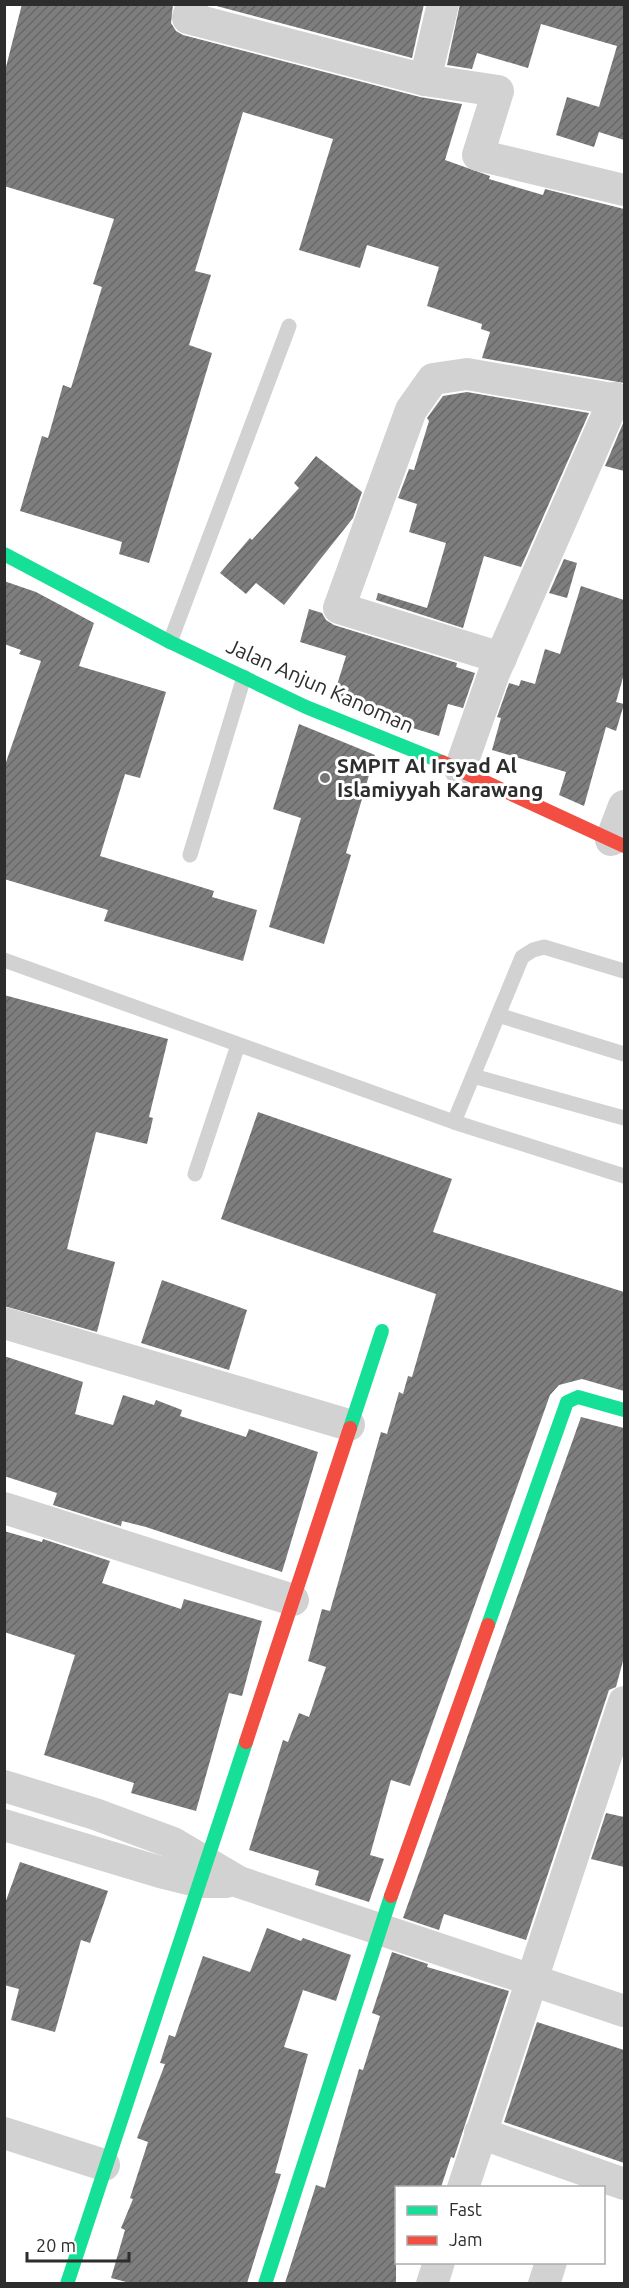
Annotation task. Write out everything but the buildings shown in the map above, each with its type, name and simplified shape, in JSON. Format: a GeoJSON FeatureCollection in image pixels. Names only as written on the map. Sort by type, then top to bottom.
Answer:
{"type":"FeatureCollection","features":[{"type":"Feature","properties":{"kind":"street"},"geometry":{"type":"LineString","coordinates":[[192,4],[188,18],[425,80],[498,91],[478,155],[624,190]]}},
{"type":"Feature","properties":{"kind":"street"},"geometry":{"type":"LineString","coordinates":[[425,80],[443,4]]}},
{"type":"Feature","properties":{"kind":"street"},"geometry":{"type":"LineString","coordinates":[[460,769],[501,658],[620,399],[467,374],[433,379],[411,410],[339,608],[501,658]]}},
{"type":"Feature","properties":{"kind":"street","name":"Jalan Anjun Kanoman"},"geometry":{"type":"LineString","coordinates":[[4,554],[170,642],[306,707],[460,769],[618,843]]}},
{"type":"Feature","properties":{"kind":"street"},"geometry":{"type":"LineString","coordinates":[[618,843],[624,806]]}},
{"type":"Feature","properties":{"kind":"street"},"geometry":{"type":"LineString","coordinates":[[4,1323],[349,1425]]}},
{"type":"Feature","properties":{"kind":"street"},"geometry":{"type":"LineString","coordinates":[[67,2283],[104,2165],[204,1872],[349,1425],[382,1331]]}},
{"type":"Feature","properties":{"kind":"street"},"geometry":{"type":"LineString","coordinates":[[265,2283],[380,1927],[567,1402],[578,1397],[624,1410]]}},
{"type":"Feature","properties":{"kind":"street"},"geometry":{"type":"LineString","coordinates":[[4,1508],[293,1600]]}},
{"type":"Feature","properties":{"kind":"street"},"geometry":{"type":"LineString","coordinates":[[463,2186],[532,1978],[612,1776],[624,1702]]}},
{"type":"Feature","properties":{"kind":"street"},"geometry":{"type":"LineString","coordinates":[[4,1786],[123,1823],[173,1843],[204,1872]]}},
{"type":"Feature","properties":{"kind":"street"},"geometry":{"type":"LineString","coordinates":[[4,1825],[239,1882],[380,1927],[624,2011]]}},
{"type":"Feature","properties":{"kind":"street"},"geometry":{"type":"LineString","coordinates":[[4,2133],[104,2165]]}},
{"type":"Feature","properties":{"kind":"street"},"geometry":{"type":"LineString","coordinates":[[480,2133],[577,2178],[624,2184]]}},
{"type":"Feature","properties":{"kind":"street"},"geometry":{"type":"LineString","coordinates":[[432,2283],[438,2264]]}},
{"type":"Feature","properties":{"kind":"street"},"geometry":{"type":"LineString","coordinates":[[544,2283],[550,2264]]}},
{"type":"Feature","properties":{"kind":"lane"},"geometry":{"type":"LineString","coordinates":[[170,642],[289,326]]}},
{"type":"Feature","properties":{"kind":"lane"},"geometry":{"type":"LineString","coordinates":[[190,855],[244,677]]}},
{"type":"Feature","properties":{"kind":"lane"},"geometry":{"type":"LineString","coordinates":[[454,1122],[522,957],[532,950],[544,947],[624,971]]}},
{"type":"Feature","properties":{"kind":"lane"},"geometry":{"type":"LineString","coordinates":[[4,960],[454,1122],[624,1176]]}},
{"type":"Feature","properties":{"kind":"lane"},"geometry":{"type":"LineString","coordinates":[[498,1015],[624,1054]]}},
{"type":"Feature","properties":{"kind":"lane"},"geometry":{"type":"LineString","coordinates":[[195,1174],[238,1045]]}},
{"type":"Feature","properties":{"kind":"lane"},"geometry":{"type":"LineString","coordinates":[[473,1076],[624,1118]]}},
{"type":"Feature","properties":{"kind":"traffic: fast"},"geometry":{"type":"LineString","coordinates":[[4,554],[170,642],[306,707],[442,762]]}},
{"type":"Feature","properties":{"kind":"traffic: fast"},"geometry":{"type":"LineString","coordinates":[[350,1428],[382,1331]]}},
{"type":"Feature","properties":{"kind":"traffic: fast"},"geometry":{"type":"LineString","coordinates":[[488,1625],[567,1402],[578,1397],[624,1410]]}},
{"type":"Feature","properties":{"kind":"traffic: fast"},"geometry":{"type":"LineString","coordinates":[[67,2284],[246,1742]]}},
{"type":"Feature","properties":{"kind":"traffic: fast"},"geometry":{"type":"LineString","coordinates":[[265,2284],[391,1896]]}},
{"type":"Feature","properties":{"kind":"traffic: jam"},"geometry":{"type":"LineString","coordinates":[[442,762],[624,846]]}},
{"type":"Feature","properties":{"kind":"traffic: jam"},"geometry":{"type":"LineString","coordinates":[[246,1742],[350,1428]]}},
{"type":"Feature","properties":{"kind":"traffic: jam"},"geometry":{"type":"LineString","coordinates":[[391,1896],[488,1625]]}},
{"type":"Feature","properties":{"kind":"place","name":"SMPIT Al Irsyad Al Islamiyyah Karawang"},"geometry":{"type":"Point","coordinates":[325,778]}}]}
